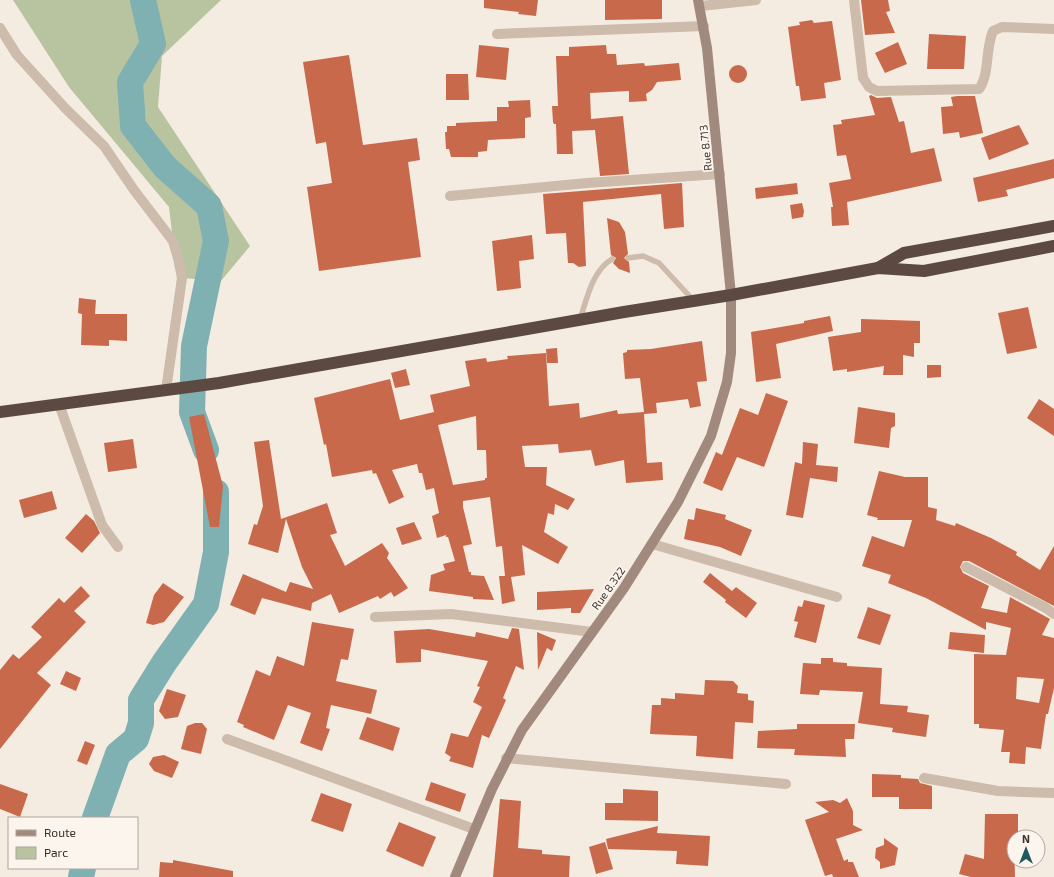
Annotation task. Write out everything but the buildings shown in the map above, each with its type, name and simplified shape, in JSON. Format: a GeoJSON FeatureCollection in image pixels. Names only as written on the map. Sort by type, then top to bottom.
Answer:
{"type":"FeatureCollection","features":[{"type":"Feature","properties":{"kind":"highway"},"geometry":{"type":"LineString","coordinates":[[878,268],[904,253],[1054,226]]}},
{"type":"Feature","properties":{"kind":"highway"},"geometry":{"type":"LineString","coordinates":[[0,412],[166,390],[326,365],[878,268],[924,271],[1054,246]]}},
{"type":"Feature","properties":{"kind":"main road","name":"Rue 8.713"},"geometry":{"type":"LineString","coordinates":[[700,3],[704,26],[720,174],[731,295]]}},
{"type":"Feature","properties":{"kind":"main road","name":"Rue 8.322"},"geometry":{"type":"LineString","coordinates":[[455,877],[474,829],[506,758],[522,730],[624,588],[678,502],[711,436],[728,374],[731,353],[731,295]]}},
{"type":"Feature","properties":{"kind":"street"},"geometry":{"type":"LineString","coordinates":[[700,3],[756,0]]}},
{"type":"Feature","properties":{"kind":"street"},"geometry":{"type":"LineString","coordinates":[[854,0],[863,78],[869,87],[877,90],[979,89],[984,82],[989,40],[993,31],[1002,27],[1054,29]]}},
{"type":"Feature","properties":{"kind":"street"},"geometry":{"type":"LineString","coordinates":[[497,34],[704,26]]}},
{"type":"Feature","properties":{"kind":"street"},"geometry":{"type":"LineString","coordinates":[[0,28],[17,55],[65,108],[104,146],[134,190],[173,242],[182,278],[166,390]]}},
{"type":"Feature","properties":{"kind":"street"},"geometry":{"type":"LineString","coordinates":[[450,196],[587,183],[720,174]]}},
{"type":"Feature","properties":{"kind":"street"},"geometry":{"type":"LineString","coordinates":[[59,404],[102,525],[118,547]]}},
{"type":"Feature","properties":{"kind":"street"},"geometry":{"type":"LineString","coordinates":[[652,544],[837,597]]}},
{"type":"Feature","properties":{"kind":"street"},"geometry":{"type":"LineString","coordinates":[[966,567],[1046,608],[1054,614]]}},
{"type":"Feature","properties":{"kind":"street"},"geometry":{"type":"LineString","coordinates":[[375,617],[451,614],[592,632]]}},
{"type":"Feature","properties":{"kind":"street"},"geometry":{"type":"LineString","coordinates":[[227,739],[474,829]]}},
{"type":"Feature","properties":{"kind":"street"},"geometry":{"type":"LineString","coordinates":[[506,758],[786,784]]}},
{"type":"Feature","properties":{"kind":"street"},"geometry":{"type":"LineString","coordinates":[[924,778],[998,791],[1054,793]]}},
{"type":"Feature","properties":{"kind":"lane"},"geometry":{"type":"LineString","coordinates":[[628,258],[643,256],[659,264],[695,301]]}},
{"type":"Feature","properties":{"kind":"lane"},"geometry":{"type":"LineString","coordinates":[[579,320],[591,286],[606,263],[612,259]]}},
{"type":"Feature","properties":{"kind":"green space"},"geometry":{"type":"Polygon","coordinates":[[[13,0],[221,0],[162,56],[158,107],[250,246],[221,281],[182,278],[173,241],[169,207],[69,87],[13,0]]]}},
{"type":"Feature","properties":{"kind":"waterway"},"geometry":{"type":"LineString","coordinates":[[143,0],[153,44],[130,82],[133,126],[165,167],[209,206],[216,241],[194,346],[192,412],[206,450]]}},
{"type":"Feature","properties":{"kind":"waterway"},"geometry":{"type":"LineString","coordinates":[[95,817],[118,754],[136,739],[141,723],[141,700],[164,663],[206,604],[216,552],[216,492]]}},
{"type":"Feature","properties":{"kind":"waterway"},"geometry":{"type":"LineString","coordinates":[[81,877],[83,869]]}}]}
